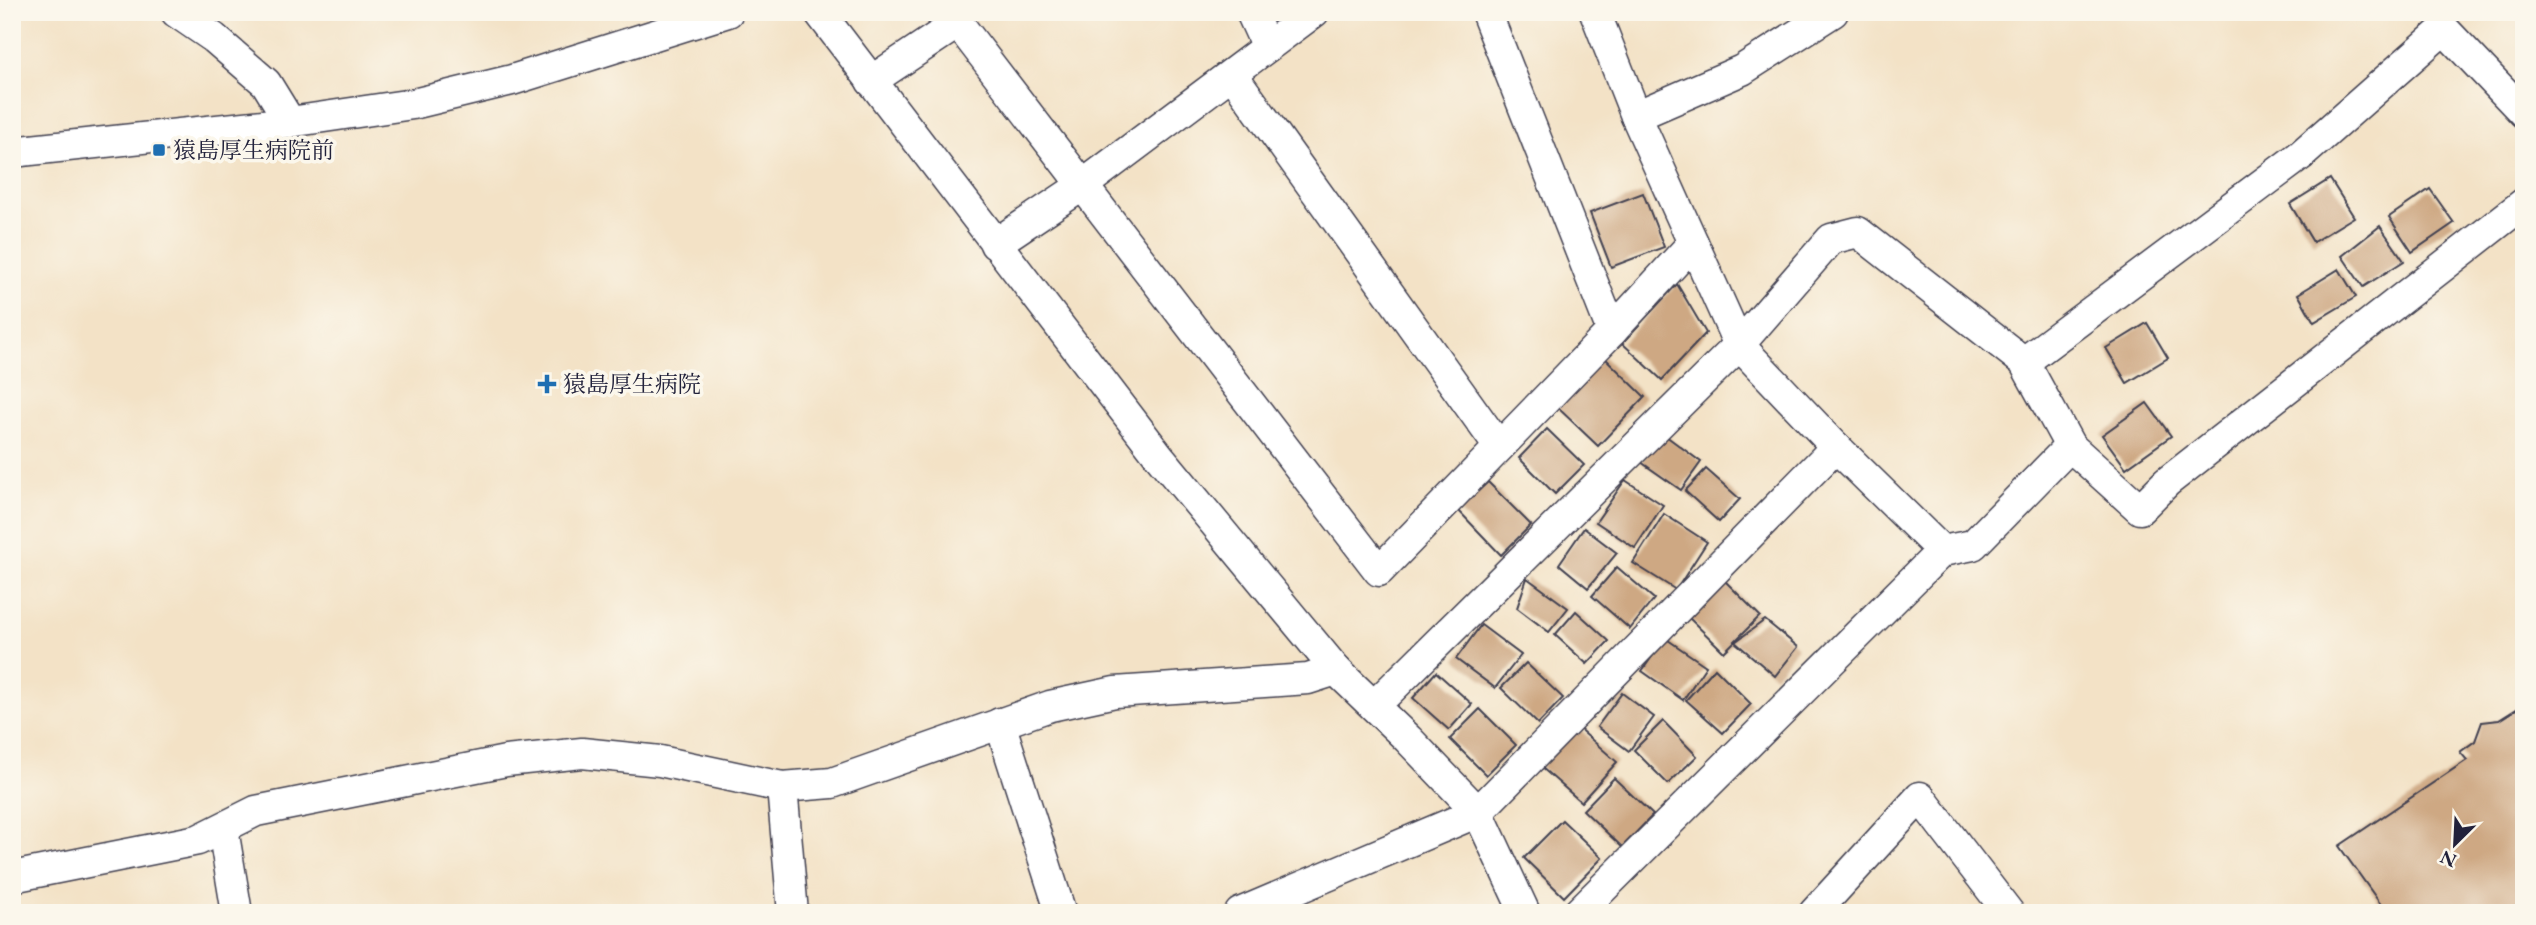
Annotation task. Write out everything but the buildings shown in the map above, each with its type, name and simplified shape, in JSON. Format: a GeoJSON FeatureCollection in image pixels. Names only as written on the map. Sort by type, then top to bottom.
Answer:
{"type":"FeatureCollection","features":[{"type":"Feature","properties":{"kind":"street"},"geometry":{"type":"LineString","coordinates":[[176,12],[214,38],[266,83],[290,122]]}},
{"type":"Feature","properties":{"kind":"street"},"geometry":{"type":"LineString","coordinates":[[12,152],[290,122],[414,104],[512,79],[728,12]]}},
{"type":"Feature","properties":{"kind":"street"},"geometry":{"type":"LineString","coordinates":[[818,12],[1158,456],[1336,670],[1478,812],[1525,913]]}},
{"type":"Feature","properties":{"kind":"street"},"geometry":{"type":"LineString","coordinates":[[1251,12],[1267,47]]}},
{"type":"Feature","properties":{"kind":"street"},"geometry":{"type":"LineString","coordinates":[[995,244],[1083,184],[1314,12]]}},
{"type":"Feature","properties":{"kind":"street"},"geometry":{"type":"LineString","coordinates":[[1486,12],[1612,331]]}},
{"type":"Feature","properties":{"kind":"street"},"geometry":{"type":"LineString","coordinates":[[1595,12],[1636,116],[1739,345],[1836,447],[1942,551]]}},
{"type":"Feature","properties":{"kind":"street"},"geometry":{"type":"LineString","coordinates":[[1636,116],[1742,70],[1833,12]]}},
{"type":"Feature","properties":{"kind":"street"},"geometry":{"type":"LineString","coordinates":[[871,81],[958,23],[1379,571],[1612,331],[1693,243]]}},
{"type":"Feature","properties":{"kind":"street"},"geometry":{"type":"LineString","coordinates":[[2024,362],[2301,155],[2444,29],[2513,85],[2524,113]]}},
{"type":"Feature","properties":{"kind":"street"},"geometry":{"type":"LineString","coordinates":[[1232,74],[1499,447]]}},
{"type":"Feature","properties":{"kind":"street"},"geometry":{"type":"LineString","coordinates":[[1374,706],[1739,345],[1831,239],[1858,232],[2024,362],[2070,446],[2140,509],[2189,465],[2524,203]]}},
{"type":"Feature","properties":{"kind":"street"},"geometry":{"type":"LineString","coordinates":[[1578,913],[1942,551],[1973,545],[2070,446]]}},
{"type":"Feature","properties":{"kind":"street"},"geometry":{"type":"LineString","coordinates":[[1240,913],[1478,812],[1836,447]]}},
{"type":"Feature","properties":{"kind":"street"},"geometry":{"type":"LineString","coordinates":[[12,877],[198,840],[256,811],[506,761],[582,753],[660,761],[782,787],[832,783],[1050,706],[1115,692],[1308,680],[1336,670]]}},
{"type":"Feature","properties":{"kind":"street"},"geometry":{"type":"LineString","coordinates":[[1000,723],[1060,913]]}},
{"type":"Feature","properties":{"kind":"street"},"geometry":{"type":"LineString","coordinates":[[782,787],[793,913]]}},
{"type":"Feature","properties":{"kind":"street"},"geometry":{"type":"LineString","coordinates":[[1814,913],[1920,797],[2009,913]]}},
{"type":"Feature","properties":{"kind":"street"},"geometry":{"type":"LineString","coordinates":[[223,829],[237,913]]}},
{"type":"Feature","properties":{"kind":"place","name":"猿島厚生病院前"},"geometry":{"type":"Point","coordinates":[159,150]}},
{"type":"Feature","properties":{"kind":"place","name":"猿島厚生病院"},"geometry":{"type":"Point","coordinates":[547,384]}}]}
